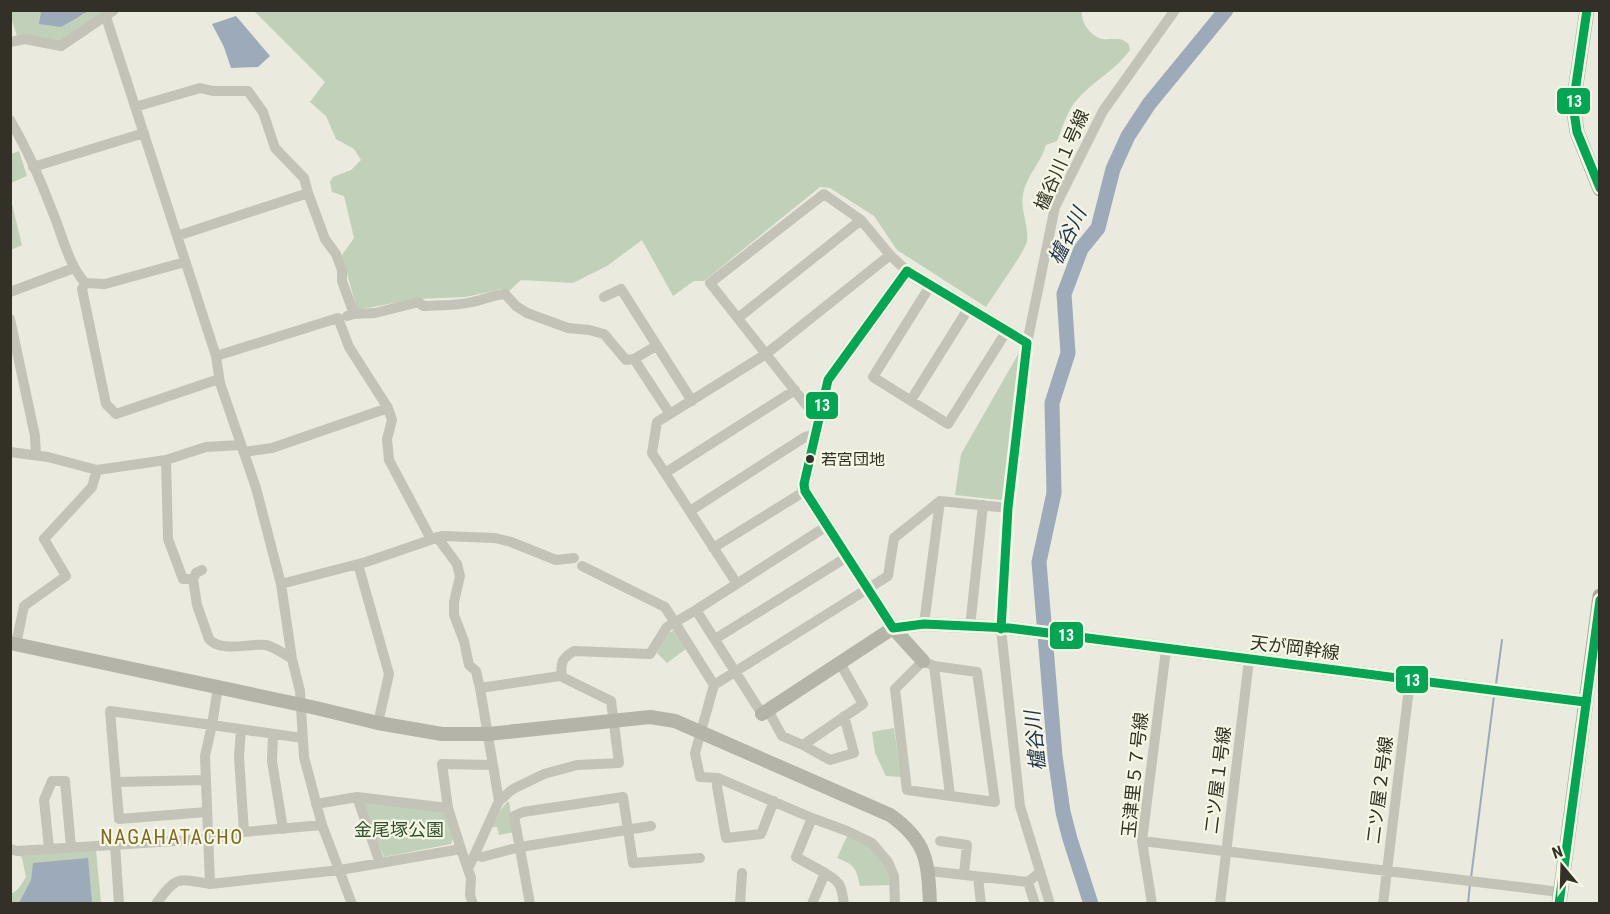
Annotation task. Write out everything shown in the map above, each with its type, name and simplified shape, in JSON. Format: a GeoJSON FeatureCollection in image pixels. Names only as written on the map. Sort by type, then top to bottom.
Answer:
{"type":"FeatureCollection","features":[{"type":"Feature","properties":{"kind":"main road"},"geometry":{"type":"LineString","coordinates":[[1587,10],[1573,105],[1577,132],[1599,189]]}},
{"type":"Feature","properties":{"kind":"main road"},"geometry":{"type":"LineString","coordinates":[[1559,898],[1599,596]]}},
{"type":"Feature","properties":{"kind":"street","name":"櫨谷川１号線"},"geometry":{"type":"LineString","coordinates":[[1050,903],[1020,806],[1005,629],[1008,508],[1027,343],[1055,207],[1103,111],[1171,12]]}},
{"type":"Feature","properties":{"kind":"street"},"geometry":{"type":"LineString","coordinates":[[10,42],[25,39],[61,46],[110,14],[135,107],[216,356],[219,379],[256,488],[281,584],[292,659],[300,691],[304,757],[322,825],[352,903]]}},
{"type":"Feature","properties":{"kind":"street"},"geometry":{"type":"LineString","coordinates":[[135,107],[200,88],[213,91],[248,91],[263,112],[275,148],[304,178],[326,239],[336,254],[342,270],[342,281],[354,314]]}},
{"type":"Feature","properties":{"kind":"street"},"geometry":{"type":"LineString","coordinates":[[10,120],[22,139],[74,268],[86,283],[105,284],[185,262]]}},
{"type":"Feature","properties":{"kind":"street"},"geometry":{"type":"LineString","coordinates":[[33,167],[144,133]]}},
{"type":"Feature","properties":{"kind":"street"},"geometry":{"type":"LineString","coordinates":[[177,236],[308,193]]}},
{"type":"Feature","properties":{"kind":"street"},"geometry":{"type":"LineString","coordinates":[[817,427],[795,390],[710,283],[824,194],[861,220],[890,255],[907,271],[1027,343]]}},
{"type":"Feature","properties":{"kind":"street"},"geometry":{"type":"LineString","coordinates":[[738,318],[861,220]]}},
{"type":"Feature","properties":{"kind":"street"},"geometry":{"type":"LineString","coordinates":[[736,584],[652,453],[657,422],[766,354],[890,255]]}},
{"type":"Feature","properties":{"kind":"street"},"geometry":{"type":"LineString","coordinates":[[10,292],[74,268]]}},
{"type":"Feature","properties":{"kind":"street"},"geometry":{"type":"LineString","coordinates":[[907,271],[828,380],[804,484],[805,491],[893,628],[929,664],[977,672],[995,802],[907,790],[895,689],[929,664]]}},
{"type":"Feature","properties":{"kind":"street"},"geometry":{"type":"LineString","coordinates":[[86,283],[82,289],[106,404],[116,414],[219,379]]}},
{"type":"Feature","properties":{"kind":"street"},"geometry":{"type":"LineString","coordinates":[[930,286],[873,377],[948,424],[1006,332]]}},
{"type":"Feature","properties":{"kind":"street"},"geometry":{"type":"LineString","coordinates":[[604,297],[621,289],[692,401]]}},
{"type":"Feature","properties":{"kind":"street"},"geometry":{"type":"LineString","coordinates":[[216,356],[354,314],[375,312],[419,302],[423,306],[470,303],[488,296],[505,294],[516,306],[527,313],[568,328],[604,334],[626,360],[656,346]]}},
{"type":"Feature","properties":{"kind":"street"},"geometry":{"type":"LineString","coordinates":[[911,400],[968,309]]}},
{"type":"Feature","properties":{"kind":"street"},"geometry":{"type":"LineString","coordinates":[[338,318],[349,347],[388,408],[392,420],[387,439],[389,460],[434,538],[457,564],[460,576],[454,615],[464,641],[469,665],[476,670],[499,801]]}},
{"type":"Feature","properties":{"kind":"street"},"geometry":{"type":"LineString","coordinates":[[10,319],[35,436],[36,455]]}},
{"type":"Feature","properties":{"kind":"street"},"geometry":{"type":"LineString","coordinates":[[634,358],[669,414]]}},
{"type":"Feature","properties":{"kind":"street"},"geometry":{"type":"LineString","coordinates":[[665,473],[795,390]]}},
{"type":"Feature","properties":{"kind":"street"},"geometry":{"type":"LineString","coordinates":[[10,452],[36,455],[97,470],[166,460],[206,447],[272,448],[388,408]]}},
{"type":"Feature","properties":{"kind":"street"},"geometry":{"type":"LineString","coordinates":[[690,511],[817,427]]}},
{"type":"Feature","properties":{"kind":"street"},"geometry":{"type":"LineString","coordinates":[[166,460],[168,539],[183,579],[193,579]]}},
{"type":"Feature","properties":{"kind":"street"},"geometry":{"type":"LineString","coordinates":[[97,470],[92,486],[44,539],[66,576],[24,606],[13,643],[378,723],[442,734],[488,734],[650,717],[675,721],[890,815],[914,835],[923,850],[929,872],[930,903]]}},
{"type":"Feature","properties":{"kind":"street"},"geometry":{"type":"LineString","coordinates":[[713,548],[805,491]]}},
{"type":"Feature","properties":{"kind":"street"},"geometry":{"type":"LineString","coordinates":[[895,903],[894,876],[888,862],[872,843],[718,778],[700,777],[695,753],[714,685],[888,576],[894,538],[940,501],[1008,508]]}},
{"type":"Feature","properties":{"kind":"street"},"geometry":{"type":"LineString","coordinates":[[924,624],[940,501]]}},
{"type":"Feature","properties":{"kind":"street"},"geometry":{"type":"LineString","coordinates":[[970,627],[983,505]]}},
{"type":"Feature","properties":{"kind":"street"},"geometry":{"type":"LineString","coordinates":[[562,677],[560,664],[565,656],[574,651],[650,654],[667,627],[827,525]]}},
{"type":"Feature","properties":{"kind":"street"},"geometry":{"type":"LineString","coordinates":[[281,584],[358,564],[434,538],[461,535],[495,538],[556,560],[578,562],[665,607],[714,685]]}},
{"type":"Feature","properties":{"kind":"street"},"geometry":{"type":"LineString","coordinates":[[715,639],[847,557]]}},
{"type":"Feature","properties":{"kind":"street"},"geometry":{"type":"LineString","coordinates":[[358,564],[389,674],[378,723]]}},
{"type":"Feature","properties":{"kind":"street"},"geometry":{"type":"LineString","coordinates":[[202,570],[196,573],[193,579],[197,605],[209,639],[213,643],[231,647],[245,644],[269,645],[292,659]]}},
{"type":"Feature","properties":{"kind":"street"},"geometry":{"type":"LineString","coordinates":[[696,610],[736,673],[782,736],[830,760],[854,753],[844,716]]}},
{"type":"Feature","properties":{"kind":"street","name":"天が岡幹線"},"geometry":{"type":"LineString","coordinates":[[893,628],[924,624],[1005,629],[1585,702]]}},
{"type":"Feature","properties":{"kind":"street"},"geometry":{"type":"LineString","coordinates":[[765,712],[893,628]]}},
{"type":"Feature","properties":{"kind":"street","name":"玉津里５７号線"},"geometry":{"type":"LineString","coordinates":[[1152,903],[1142,841],[1166,650]]}},
{"type":"Feature","properties":{"kind":"street","name":"二ツ屋１号線"},"geometry":{"type":"LineString","coordinates":[[1220,903],[1249,660]]}},
{"type":"Feature","properties":{"kind":"street"},"geometry":{"type":"LineString","coordinates":[[803,745],[863,704],[840,663]]}},
{"type":"Feature","properties":{"kind":"street"},"geometry":{"type":"LineString","coordinates":[[929,664],[950,795]]}},
{"type":"Feature","properties":{"kind":"street"},"geometry":{"type":"LineString","coordinates":[[468,869],[499,801],[513,789],[544,774],[577,765],[619,764],[611,701],[562,677],[480,688]]}},
{"type":"Feature","properties":{"kind":"street","name":"二ツ屋２号線"},"geometry":{"type":"LineString","coordinates":[[1383,903],[1410,680]]}},
{"type":"Feature","properties":{"kind":"street"},"geometry":{"type":"LineString","coordinates":[[210,884],[205,756],[219,687]]}},
{"type":"Feature","properties":{"kind":"street"},"geometry":{"type":"LineString","coordinates":[[207,812],[119,819],[110,711],[302,738]]}},
{"type":"Feature","properties":{"kind":"street"},"geometry":{"type":"LineString","coordinates":[[241,729],[239,757],[244,832]]}},
{"type":"Feature","properties":{"kind":"street"},"geometry":{"type":"LineString","coordinates":[[273,734],[272,760],[283,829]]}},
{"type":"Feature","properties":{"kind":"street"},"geometry":{"type":"LineString","coordinates":[[473,903],[470,895],[471,878],[448,808],[442,764],[492,765]]}},
{"type":"Feature","properties":{"kind":"street"},"geometry":{"type":"LineString","coordinates":[[718,778],[717,786],[726,838],[761,834],[774,801]]}},
{"type":"Feature","properties":{"kind":"street"},"geometry":{"type":"LineString","coordinates":[[116,782],[206,780]]}},
{"type":"Feature","properties":{"kind":"street"},"geometry":{"type":"LineString","coordinates":[[49,848],[44,800],[52,781],[65,781],[71,847]]}},
{"type":"Feature","properties":{"kind":"street"},"geometry":{"type":"LineString","coordinates":[[316,804],[357,797],[448,808]]}},
{"type":"Feature","properties":{"kind":"street"},"geometry":{"type":"LineString","coordinates":[[357,797],[380,863]]}},
{"type":"Feature","properties":{"kind":"street"},"geometry":{"type":"LineString","coordinates":[[530,903],[514,816],[623,797],[633,863],[700,858]]}},
{"type":"Feature","properties":{"kind":"street"},"geometry":{"type":"LineString","coordinates":[[812,818],[796,857],[837,880],[841,885],[844,903]]}},
{"type":"Feature","properties":{"kind":"street"},"geometry":{"type":"LineString","coordinates":[[10,849],[17,851],[207,839],[244,832],[322,825]]}},
{"type":"Feature","properties":{"kind":"street"},"geometry":{"type":"LineString","coordinates":[[475,854],[482,857],[520,847],[651,826]]}},
{"type":"Feature","properties":{"kind":"street"},"geometry":{"type":"LineString","coordinates":[[940,841],[967,845],[964,874]]}},
{"type":"Feature","properties":{"kind":"street"},"geometry":{"type":"LineString","coordinates":[[1142,841],[1470,881],[1559,898]]}},
{"type":"Feature","properties":{"kind":"street"},"geometry":{"type":"LineString","coordinates":[[115,844],[119,903]]}},
{"type":"Feature","properties":{"kind":"street"},"geometry":{"type":"LineString","coordinates":[[156,903],[172,882],[177,880],[210,884],[340,870],[460,849]]}},
{"type":"Feature","properties":{"kind":"street"},"geometry":{"type":"LineString","coordinates":[[929,872],[1028,882],[1040,873]]}},
{"type":"Feature","properties":{"kind":"street"},"geometry":{"type":"LineString","coordinates":[[740,903],[742,873]]}},
{"type":"Feature","properties":{"kind":"street"},"geometry":{"type":"LineString","coordinates":[[812,903],[825,873]]}},
{"type":"Feature","properties":{"kind":"street"},"geometry":{"type":"LineString","coordinates":[[978,878],[981,903]]}},
{"type":"Feature","properties":{"kind":"street"},"geometry":{"type":"LineString","coordinates":[[1028,882],[1035,903]]}},
{"type":"Feature","properties":{"kind":"green space"},"geometry":{"type":"Polygon","coordinates":[[[1082,10],[1085,24],[1094,35],[1103,39],[1124,40],[1129,44],[1130,50],[1075,102],[1057,141],[1046,145],[1023,195],[1027,241],[986,307],[897,250],[874,216],[830,188],[820,187],[704,281],[694,281],[673,296],[642,240],[607,266],[573,283],[521,280],[508,292],[501,289],[466,297],[415,299],[357,310],[342,255],[354,238],[344,196],[332,192],[330,182],[333,177],[351,170],[361,160],[354,149],[336,139],[326,116],[310,102],[325,82],[254,11],[1082,10]]]}},
{"type":"Feature","properties":{"kind":"green space"},"geometry":{"type":"Polygon","coordinates":[[[41,11],[40,24],[81,16],[89,11],[108,11],[60,43],[17,36],[10,12],[41,11]]]}},
{"type":"Feature","properties":{"kind":"green space"},"geometry":{"type":"Polygon","coordinates":[[[19,151],[27,176],[11,183],[11,154],[19,151]]]}},
{"type":"Feature","properties":{"kind":"green space"},"geometry":{"type":"Polygon","coordinates":[[[10,196],[22,245],[11,250],[10,250],[10,196]]]}},
{"type":"Feature","properties":{"kind":"green space"},"geometry":{"type":"Polygon","coordinates":[[[1020,351],[1004,495],[1001,500],[955,495],[961,454],[1020,351]]]}},
{"type":"Feature","properties":{"kind":"green space"},"geometry":{"type":"Polygon","coordinates":[[[674,630],[686,649],[667,663],[657,653],[669,633],[674,630]]]}},
{"type":"Feature","properties":{"kind":"green space"},"geometry":{"type":"Polygon","coordinates":[[[894,728],[901,777],[886,776],[875,753],[872,732],[894,728]]]}},
{"type":"Feature","properties":{"kind":"green space","name":"金尾塚公園"},"geometry":{"type":"Polygon","coordinates":[[[364,801],[445,811],[453,838],[451,844],[384,857],[363,806],[364,801]]]}},
{"type":"Feature","properties":{"kind":"green space"},"geometry":{"type":"Polygon","coordinates":[[[509,802],[514,832],[499,835],[497,827],[492,827],[509,802]]]}},
{"type":"Feature","properties":{"kind":"green space"},"geometry":{"type":"Polygon","coordinates":[[[848,834],[877,853],[882,859],[891,885],[860,886],[854,868],[837,858],[848,834]]]}},
{"type":"Feature","properties":{"kind":"green space"},"geometry":{"type":"Polygon","coordinates":[[[96,850],[101,903],[11,903],[10,892],[13,893],[19,888],[26,877],[19,854],[96,850]]]}},
{"type":"Feature","properties":{"kind":"water"},"geometry":{"type":"Polygon","coordinates":[[[41,10],[89,11],[61,27],[39,24],[41,10]]]}},
{"type":"Feature","properties":{"kind":"water"},"geometry":{"type":"Polygon","coordinates":[[[236,16],[270,56],[258,67],[231,68],[224,47],[212,24],[236,16]]]}},
{"type":"Feature","properties":{"kind":"water"},"geometry":{"type":"Polygon","coordinates":[[[88,858],[92,903],[19,903],[31,880],[33,863],[88,858]]]}},
{"type":"Feature","properties":{"kind":"waterway","name":"櫨谷川"},"geometry":{"type":"LineString","coordinates":[[1091,904],[1063,812],[1055,756],[1039,562],[1054,493],[1052,403],[1068,353],[1064,294],[1081,249],[1098,228],[1113,169],[1128,136],[1149,104],[1226,10]]}},
{"type":"Feature","properties":{"kind":"waterway"},"geometry":{"type":"LineString","coordinates":[[1496,684],[1502,640]]}},
{"type":"Feature","properties":{"kind":"waterway"},"geometry":{"type":"LineString","coordinates":[[1471,878],[1494,696]]}},
{"type":"Feature","properties":{"kind":"waterway"},"geometry":{"type":"LineString","coordinates":[[1468,904],[1470,884]]}},
{"type":"Feature","properties":{"kind":"transit line","name":"13"},"geometry":{"type":"LineString","coordinates":[[1587,10],[1573,105],[1577,132],[1600,188]]}},
{"type":"Feature","properties":{"kind":"transit line","name":"13"},"geometry":{"type":"LineString","coordinates":[[907,271],[1027,343]]}},
{"type":"Feature","properties":{"kind":"transit line","name":"13"},"geometry":{"type":"LineString","coordinates":[[893,628],[805,491],[804,484],[828,380],[907,271]]}},
{"type":"Feature","properties":{"kind":"transit line","name":"13"},"geometry":{"type":"LineString","coordinates":[[1001,629],[1008,508],[1027,343]]}},
{"type":"Feature","properties":{"kind":"transit line","name":"13"},"geometry":{"type":"LineString","coordinates":[[1559,904],[1600,600]]}},
{"type":"Feature","properties":{"kind":"transit line","name":"13"},"geometry":{"type":"LineString","coordinates":[[893,628],[924,624],[1009,628],[1585,702]]}},
{"type":"Feature","properties":{"kind":"place","name":"若宮団地"},"geometry":{"type":"Point","coordinates":[810,459]}},
{"type":"Feature","properties":{"kind":"district","name":"NAGAHATACHO"},"geometry":{"type":"Point","coordinates":[172,837]}}]}
